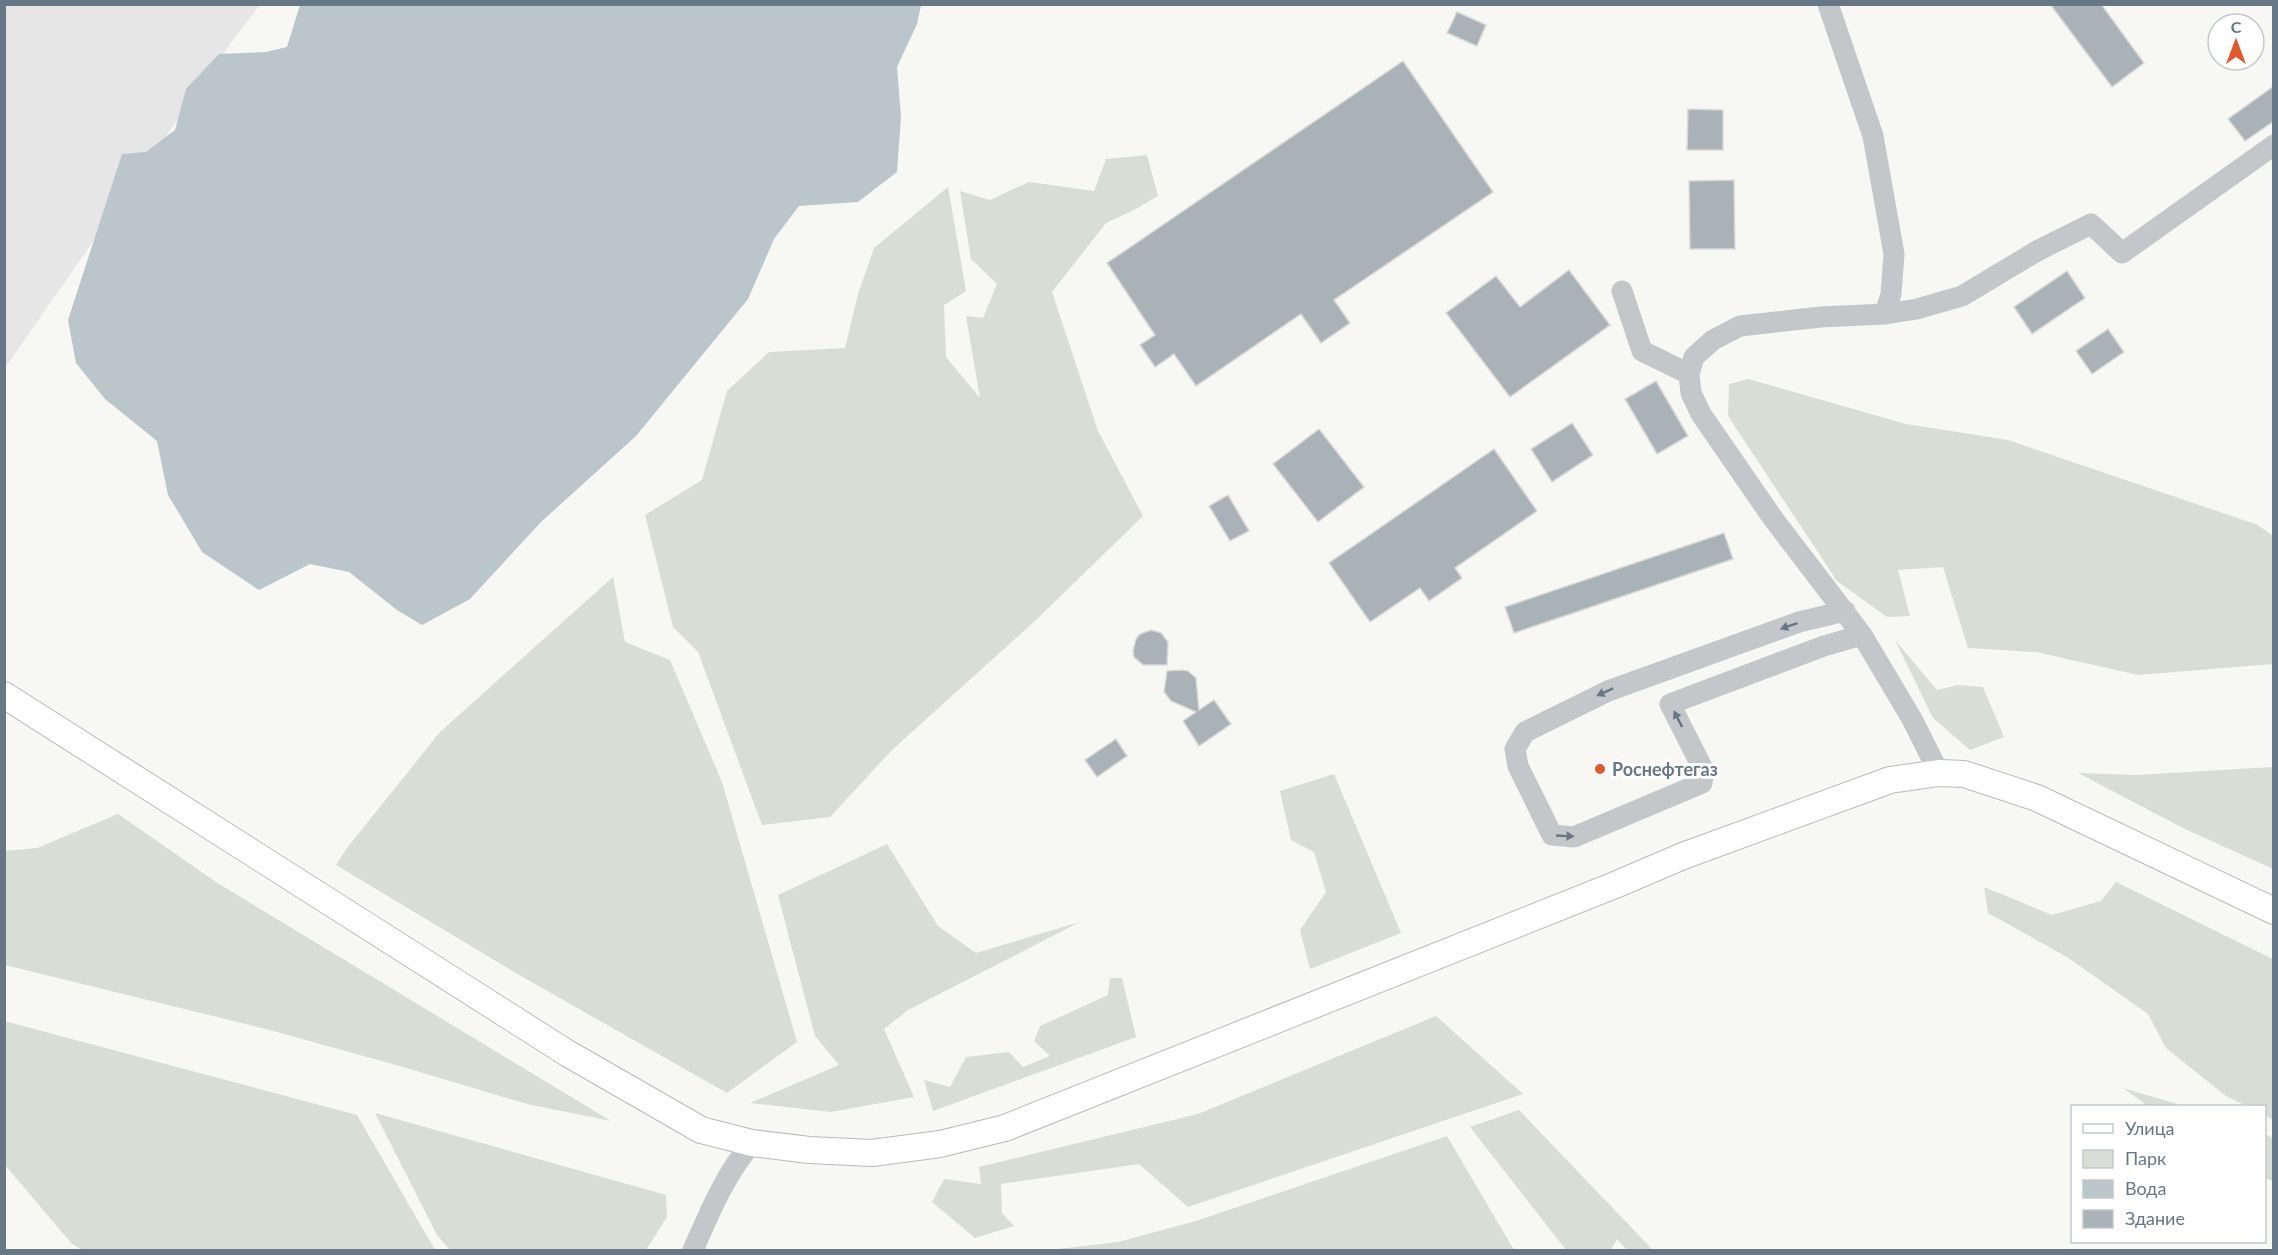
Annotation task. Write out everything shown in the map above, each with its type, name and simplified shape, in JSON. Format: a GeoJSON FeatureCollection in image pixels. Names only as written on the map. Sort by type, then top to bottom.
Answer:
{"type":"FeatureCollection","features":[{"type":"Feature","properties":{"kind":"main road"},"geometry":{"type":"LineString","coordinates":[[4,695],[567,1053],[701,1130],[752,1143],[809,1150],[872,1154],[940,1144],[1005,1128],[1683,856],[1890,780],[1939,773],[1964,774],[2037,798],[2274,911]]}},
{"type":"Feature","properties":{"kind":"street"},"geometry":{"type":"LineString","coordinates":[[1828,4],[1873,136],[1894,254],[1891,294],[1885,314]]}},
{"type":"Feature","properties":{"kind":"street"},"geometry":{"type":"LineString","coordinates":[[1939,773],[1912,719],[1862,635],[1772,517],[1701,414],[1691,393],[1689,374],[1694,357],[1713,340],[1740,326],[1821,317],[1885,314],[1917,309],[1962,296],[2037,251],[2091,224],[2122,252],[2274,145]]}},
{"type":"Feature","properties":{"kind":"street"},"geometry":{"type":"LineString","coordinates":[[1622,291],[1642,351],[1689,374]]}},
{"type":"Feature","properties":{"kind":"street"},"geometry":{"type":"LineString","coordinates":[[1845,611],[1799,622],[1608,691],[1526,732],[1515,749],[1518,766],[1552,835],[1574,837],[1702,783],[1704,771],[1670,704],[1824,646],[1862,635]]}},
{"type":"Feature","properties":{"kind":"street"},"geometry":{"type":"LineString","coordinates":[[693,1251],[739,1158],[752,1143]]}},
{"type":"Feature","properties":{"kind":"shaded area"},"geometry":{"type":"Polygon","coordinates":[[[5,5],[260,5],[233,40],[5,368],[5,5]]]}},
{"type":"Feature","properties":{"kind":"green space"},"geometry":{"type":"Polygon","coordinates":[[[1147,155],[1158,196],[1106,223],[1052,292],[1098,431],[1143,516],[1036,620],[892,750],[830,817],[762,825],[698,652],[673,627],[645,515],[702,480],[727,391],[769,352],[845,348],[858,294],[874,248],[948,187],[966,291],[944,305],[946,357],[980,398],[966,316],[983,318],[997,284],[971,259],[960,191],[990,200],[1029,182],[1094,191],[1106,159],[1147,155]]]}},
{"type":"Feature","properties":{"kind":"green space"},"geometry":{"type":"Polygon","coordinates":[[[1748,379],[1906,424],[2008,440],[2258,525],[2273,536],[2273,664],[2138,675],[2036,652],[1968,648],[1943,567],[1898,570],[1910,616],[1887,617],[1837,581],[1728,416],[1729,384],[1748,379]]]}},
{"type":"Feature","properties":{"kind":"green space"},"geometry":{"type":"Polygon","coordinates":[[[613,577],[625,642],[670,660],[722,782],[797,1042],[727,1093],[514,972],[336,865],[347,848],[440,732],[613,577]]]}},
{"type":"Feature","properties":{"kind":"green space"},"geometry":{"type":"Polygon","coordinates":[[[1895,640],[1937,690],[1958,685],[1983,687],[2004,737],[1970,750],[1933,718],[1895,640]]]}},
{"type":"Feature","properties":{"kind":"green space"},"geometry":{"type":"Polygon","coordinates":[[[2273,767],[2273,869],[2185,829],[2078,773],[2136,775],[2273,767]]]}},
{"type":"Feature","properties":{"kind":"green space"},"geometry":{"type":"Polygon","coordinates":[[[1334,774],[1401,933],[1310,969],[1300,930],[1326,892],[1314,852],[1291,840],[1280,791],[1334,774]]]}},
{"type":"Feature","properties":{"kind":"green space"},"geometry":{"type":"Polygon","coordinates":[[[118,814],[219,884],[611,1121],[527,1104],[266,1029],[5,965],[5,851],[37,848],[118,814]]]}},
{"type":"Feature","properties":{"kind":"green space"},"geometry":{"type":"Polygon","coordinates":[[[887,844],[938,926],[976,953],[1080,922],[908,1010],[884,1029],[914,1097],[831,1112],[750,1103],[839,1065],[815,1036],[778,895],[887,844]]]}},
{"type":"Feature","properties":{"kind":"green space"},"geometry":{"type":"Polygon","coordinates":[[[2116,882],[2273,959],[2273,1120],[2266,1116],[2266,1105],[2245,1105],[2226,1096],[2166,1048],[2148,1014],[2067,957],[1988,913],[1984,887],[2052,915],[2101,901],[2116,882]]]}},
{"type":"Feature","properties":{"kind":"green space"},"geometry":{"type":"Polygon","coordinates":[[[1110,978],[1122,978],[1136,1037],[933,1111],[924,1080],[950,1087],[966,1057],[1009,1052],[1023,1067],[1050,1056],[1034,1041],[1040,1026],[1108,995],[1110,978]]]}},
{"type":"Feature","properties":{"kind":"green space"},"geometry":{"type":"Polygon","coordinates":[[[1436,1016],[1523,1094],[1188,1207],[1139,1164],[1001,1184],[1002,1213],[1014,1226],[975,1238],[932,1202],[944,1179],[981,1184],[979,1167],[1198,1114],[1436,1016]]]}},
{"type":"Feature","properties":{"kind":"green space"},"geometry":{"type":"Polygon","coordinates":[[[4,1021],[357,1115],[435,1250],[83,1250],[72,1244],[5,1165],[4,1021]]]}},
{"type":"Feature","properties":{"kind":"green space"},"geometry":{"type":"Polygon","coordinates":[[[2123,1088],[2181,1105],[2147,1105],[2123,1088]]]}},
{"type":"Feature","properties":{"kind":"green space"},"geometry":{"type":"Polygon","coordinates":[[[1519,1110],[1651,1248],[1649,1250],[1627,1250],[1617,1239],[1611,1250],[1566,1250],[1470,1127],[1519,1110]]]}},
{"type":"Feature","properties":{"kind":"green space"},"geometry":{"type":"Polygon","coordinates":[[[375,1113],[666,1195],[667,1217],[646,1250],[450,1250],[437,1235],[375,1113]]]}},
{"type":"Feature","properties":{"kind":"green space"},"geometry":{"type":"Polygon","coordinates":[[[2266,1134],[2273,1138],[2273,1181],[2266,1178],[2266,1134]]]}},
{"type":"Feature","properties":{"kind":"green space"},"geometry":{"type":"Polygon","coordinates":[[[1447,1136],[1514,1250],[1049,1250],[1118,1242],[1196,1221],[1447,1136]]]}},
{"type":"Feature","properties":{"kind":"water"},"geometry":{"type":"Polygon","coordinates":[[[300,5],[921,5],[917,24],[897,67],[901,117],[897,172],[858,202],[799,206],[774,239],[748,299],[636,436],[541,522],[470,599],[422,625],[397,610],[349,572],[310,564],[259,590],[202,552],[168,495],[157,441],[105,399],[76,363],[68,320],[122,154],[146,152],[175,130],[186,89],[219,54],[266,52],[287,47],[300,5]]]}},
{"type":"Feature","properties":{"kind":"building"},"geometry":{"type":"Polygon","coordinates":[[[2050,4],[2101,4],[2144,63],[2112,87],[2050,4]]]}},
{"type":"Feature","properties":{"kind":"building"},"geometry":{"type":"Polygon","coordinates":[[[1457,12],[1486,25],[1477,46],[1447,33],[1457,12]]]}},
{"type":"Feature","properties":{"kind":"building"},"geometry":{"type":"Polygon","coordinates":[[[1403,61],[1493,192],[1334,300],[1350,323],[1321,343],[1301,314],[1196,386],[1174,354],[1155,367],[1140,345],[1155,335],[1107,263],[1403,61]]]}},
{"type":"Feature","properties":{"kind":"building"},"geometry":{"type":"Polygon","coordinates":[[[2274,86],[2274,121],[2245,141],[2228,119],[2274,86]]]}},
{"type":"Feature","properties":{"kind":"building"},"geometry":{"type":"Polygon","coordinates":[[[1688,109],[1723,110],[1723,150],[1687,150],[1688,109]]]}},
{"type":"Feature","properties":{"kind":"building"},"geometry":{"type":"Polygon","coordinates":[[[1734,180],[1735,249],[1690,249],[1689,181],[1734,180]]]}},
{"type":"Feature","properties":{"kind":"building"},"geometry":{"type":"Polygon","coordinates":[[[1569,270],[1610,325],[1510,397],[1446,313],[1496,276],[1520,307],[1569,270]]]}},
{"type":"Feature","properties":{"kind":"building"},"geometry":{"type":"Polygon","coordinates":[[[2067,271],[2085,298],[2032,334],[2014,307],[2067,271]]]}},
{"type":"Feature","properties":{"kind":"building"},"geometry":{"type":"Polygon","coordinates":[[[2108,329],[2124,352],[2092,374],[2076,351],[2108,329]]]}},
{"type":"Feature","properties":{"kind":"building"},"geometry":{"type":"Polygon","coordinates":[[[1656,381],[1688,436],[1657,454],[1625,399],[1656,381]]]}},
{"type":"Feature","properties":{"kind":"building"},"geometry":{"type":"Polygon","coordinates":[[[1572,423],[1593,455],[1552,482],[1531,449],[1572,423]]]}},
{"type":"Feature","properties":{"kind":"building"},"geometry":{"type":"Polygon","coordinates":[[[1319,429],[1364,487],[1318,522],[1273,464],[1319,429]]]}},
{"type":"Feature","properties":{"kind":"building"},"geometry":{"type":"Polygon","coordinates":[[[1494,449],[1537,511],[1455,568],[1462,578],[1429,601],[1420,588],[1370,622],[1329,563],[1494,449]]]}},
{"type":"Feature","properties":{"kind":"building"},"geometry":{"type":"Polygon","coordinates":[[[1228,495],[1249,531],[1230,541],[1209,506],[1228,495]]]}},
{"type":"Feature","properties":{"kind":"building"},"geometry":{"type":"Polygon","coordinates":[[[1724,533],[1733,559],[1514,633],[1505,607],[1724,533]]]}},
{"type":"Feature","properties":{"kind":"building"},"geometry":{"type":"Polygon","coordinates":[[[1151,630],[1161,633],[1168,642],[1167,665],[1143,665],[1134,657],[1136,639],[1140,634],[1151,630]]]}},
{"type":"Feature","properties":{"kind":"building"},"geometry":{"type":"Polygon","coordinates":[[[1167,671],[1188,671],[1196,678],[1199,710],[1214,700],[1231,724],[1199,746],[1183,721],[1196,712],[1171,701],[1164,692],[1167,671]]]}},
{"type":"Feature","properties":{"kind":"building"},"geometry":{"type":"Polygon","coordinates":[[[1116,739],[1127,756],[1097,777],[1085,760],[1116,739]]]}},
{"type":"Feature","properties":{"kind":"place","name":"Роснефтегаз"},"geometry":{"type":"Point","coordinates":[1600,769]}}]}
